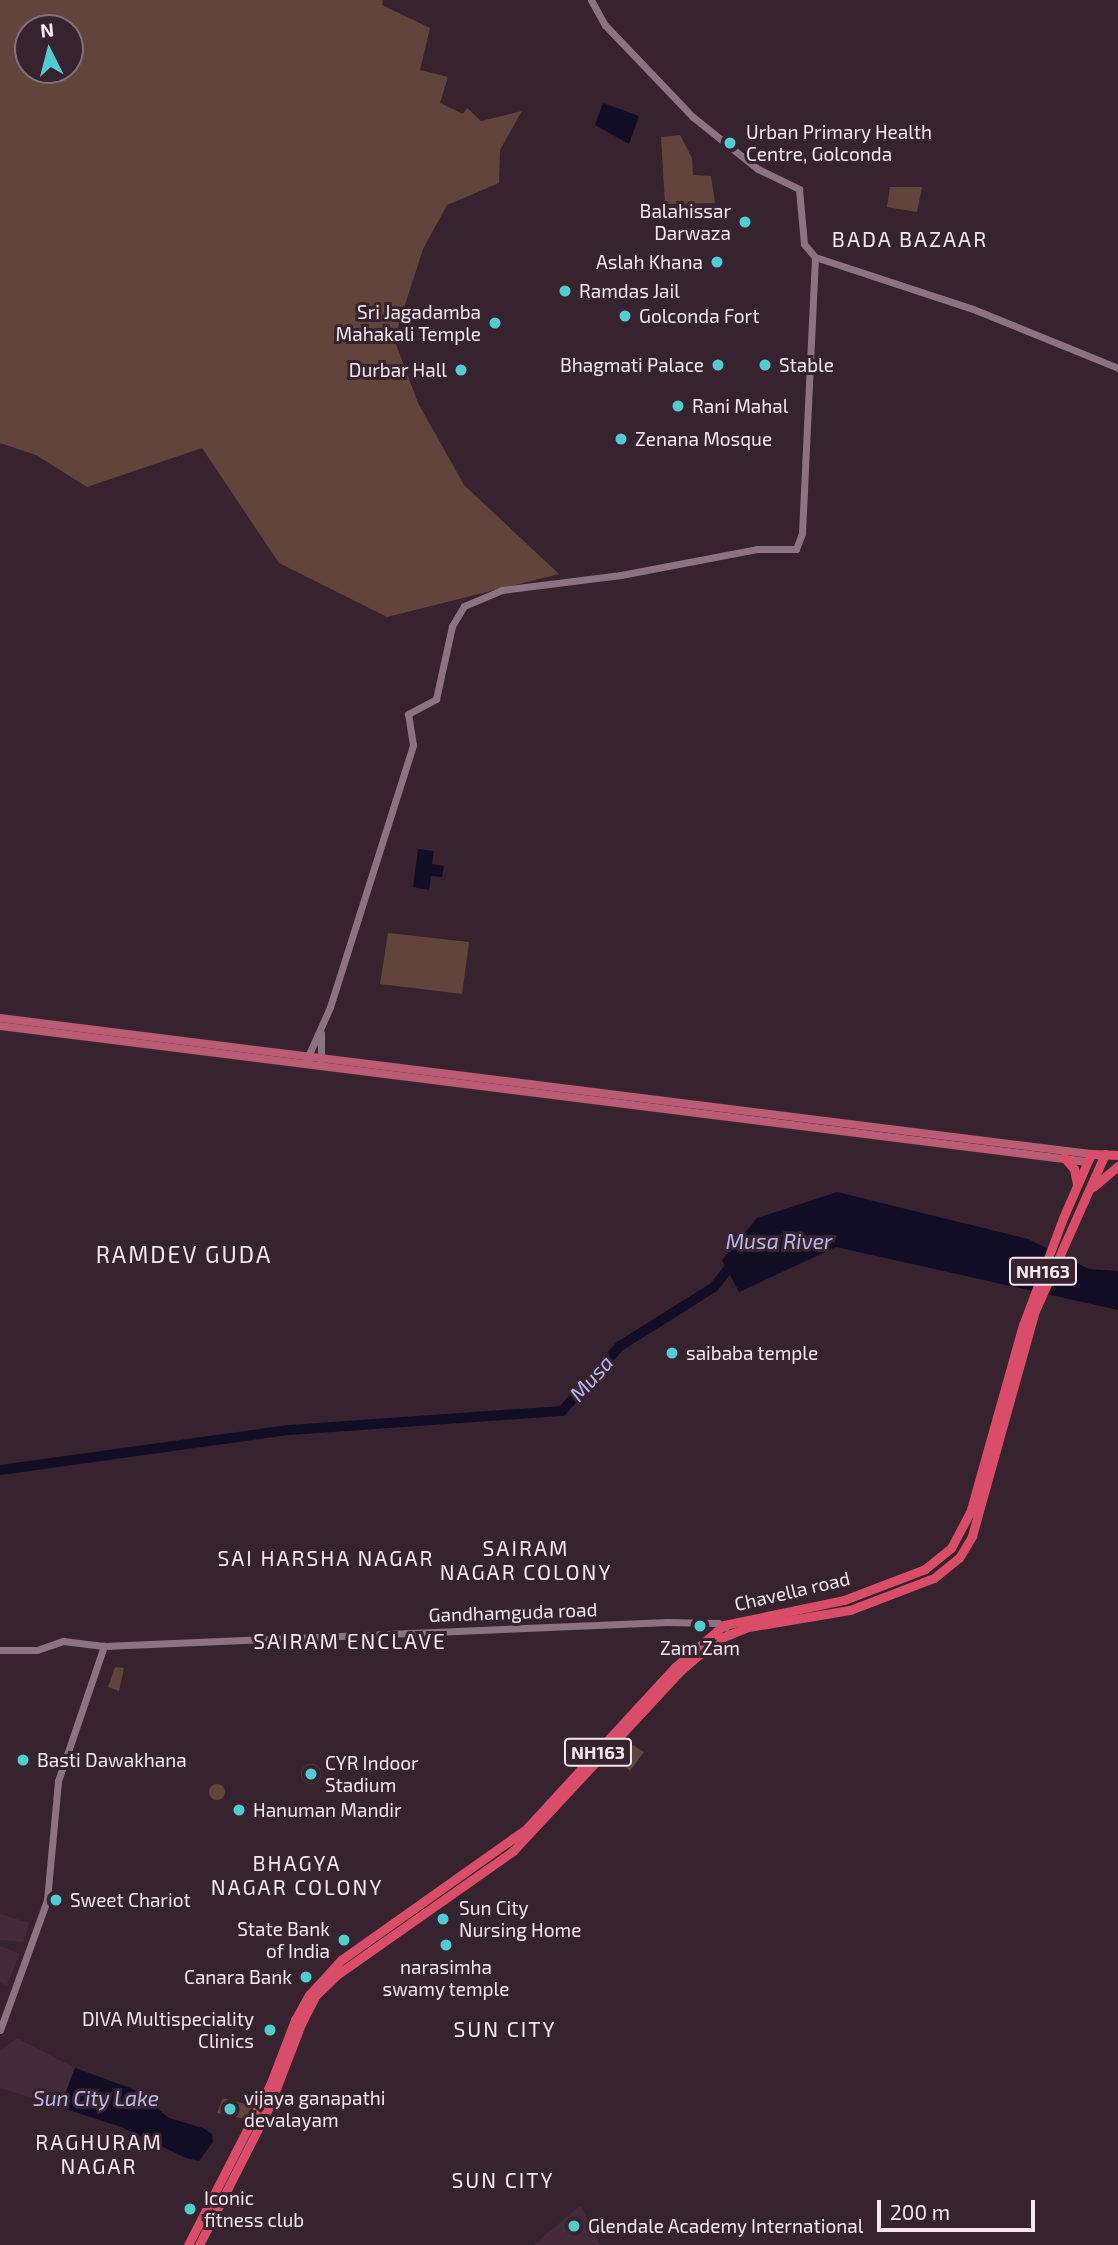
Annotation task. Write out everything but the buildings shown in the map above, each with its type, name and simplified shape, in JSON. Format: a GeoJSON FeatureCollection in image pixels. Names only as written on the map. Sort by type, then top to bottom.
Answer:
{"type":"FeatureCollection","features":[{"type":"Feature","properties":{"kind":"highway"},"geometry":{"type":"LineString","coordinates":[[1095,1161],[1118,1155]]}},
{"type":"Feature","properties":{"kind":"highway"},"geometry":{"type":"LineString","coordinates":[[1064,1157],[1074,1169],[1077,1186]]}},
{"type":"Feature","properties":{"kind":"highway"},"geometry":{"type":"LineString","coordinates":[[1095,1161],[1118,1164]]}},
{"type":"Feature","properties":{"kind":"highway","name":"Chavella road"},"geometry":{"type":"LineString","coordinates":[[188,2245],[262,2101],[295,2020],[322,1980],[378,1932],[526,1829],[674,1668],[724,1625],[844,1600],[925,1569],[948,1551],[970,1513],[1063,1218],[1077,1186],[1095,1161]]}},
{"type":"Feature","properties":{"kind":"highway","name":"NH163"},"geometry":{"type":"LineString","coordinates":[[1027,1326],[1089,1191],[1095,1161]]}},
{"type":"Feature","properties":{"kind":"highway","name":"NH163"},"geometry":{"type":"LineString","coordinates":[[1089,1191],[1118,1164]]}},
{"type":"Feature","properties":{"kind":"highway","name":"Chavella road"},"geometry":{"type":"LineString","coordinates":[[199,2245],[269,2107],[316,1996],[382,1940],[513,1851],[680,1671],[716,1640],[731,1634],[850,1610],[934,1578],[951,1566],[972,1536],[1027,1326]]}},
{"type":"Feature","properties":{"kind":"main road"},"geometry":{"type":"LineString","coordinates":[[0,1018],[1095,1161]]}},
{"type":"Feature","properties":{"kind":"main road"},"geometry":{"type":"LineString","coordinates":[[0,1026],[307,1058]]}},
{"type":"Feature","properties":{"kind":"main road"},"geometry":{"type":"LineString","coordinates":[[321,1061],[1095,1161]]}},
{"type":"Feature","properties":{"kind":"street"},"geometry":{"type":"LineString","coordinates":[[591,0],[605,25],[693,117],[758,169],[799,189],[804,244],[815,257],[973,309],[1118,368]]}},
{"type":"Feature","properties":{"kind":"street"},"geometry":{"type":"LineString","coordinates":[[307,1058],[321,1033],[413,745],[408,714],[436,699],[452,626],[464,606],[502,590],[621,575],[757,549],[796,549],[802,533],[815,257]]}},
{"type":"Feature","properties":{"kind":"street"},"geometry":{"type":"LineString","coordinates":[[321,1033],[321,1061]]}},
{"type":"Feature","properties":{"kind":"street","name":"Gandhamguda road"},"geometry":{"type":"LineString","coordinates":[[0,1650],[37,1650],[63,1641],[104,1646],[667,1622],[724,1625]]}},
{"type":"Feature","properties":{"kind":"street"},"geometry":{"type":"LineString","coordinates":[[724,1625],[731,1634]]}},
{"type":"Feature","properties":{"kind":"street"},"geometry":{"type":"LineString","coordinates":[[0,2030],[47,1900],[58,1781],[104,1646]]}},
{"type":"Feature","properties":{"kind":"shaded area"},"geometry":{"type":"Polygon","coordinates":[[[0,0],[383,0],[382,5],[430,28],[420,70],[448,77],[440,103],[463,114],[467,108],[481,121],[522,111],[500,150],[499,183],[447,205],[423,249],[394,339],[418,403],[464,485],[559,574],[387,617],[279,563],[202,448],[87,487],[36,455],[0,443],[0,0]]]}},
{"type":"Feature","properties":{"kind":"shaded area"},"geometry":{"type":"Polygon","coordinates":[[[680,135],[692,158],[693,175],[711,176],[715,203],[665,204],[661,137],[680,135]]]}},
{"type":"Feature","properties":{"kind":"shaded area"},"geometry":{"type":"Polygon","coordinates":[[[890,187],[922,187],[917,212],[887,207],[890,187]]]}},
{"type":"Feature","properties":{"kind":"shaded area"},"geometry":{"type":"Polygon","coordinates":[[[388,933],[469,942],[462,994],[380,984],[388,933]]]}},
{"type":"Feature","properties":{"kind":"shaded area"},"geometry":{"type":"Polygon","coordinates":[[[115,1667],[124,1668],[119,1691],[108,1687],[115,1667]]]}},
{"type":"Feature","properties":{"kind":"shaded area"},"geometry":{"type":"Polygon","coordinates":[[[633,1745],[644,1752],[630,1771],[620,1762],[633,1745]]]}},
{"type":"Feature","properties":{"kind":"shaded area","name":"CYR Indoor Stadium"},"geometry":{"type":"Polygon","coordinates":[[[307,1764],[315,1764],[321,1774],[315,1784],[307,1784],[301,1778],[301,1770],[307,1764]]]}},
{"type":"Feature","properties":{"kind":"shaded area"},"geometry":{"type":"Polygon","coordinates":[[[214,1784],[220,1784],[225,1792],[223,1798],[214,1800],[209,1795],[209,1789],[214,1784]]]}},
{"type":"Feature","properties":{"kind":"shaded area"},"geometry":{"type":"Polygon","coordinates":[[[0,1914],[29,1923],[23,1942],[0,1940],[0,1914]]]}},
{"type":"Feature","properties":{"kind":"shaded area"},"geometry":{"type":"Polygon","coordinates":[[[0,1946],[20,1954],[7,1985],[0,1983],[0,1946]]]}},
{"type":"Feature","properties":{"kind":"shaded area"},"geometry":{"type":"Polygon","coordinates":[[[17,2038],[75,2068],[60,2107],[0,2088],[0,2051],[17,2038]]]}},
{"type":"Feature","properties":{"kind":"shaded area","name":"vijaya ganapathi devalayam"},"geometry":{"type":"Polygon","coordinates":[[[223,2098],[253,2106],[245,2119],[217,2113],[223,2098]]]}},
{"type":"Feature","properties":{"kind":"shaded area","name":"Glendale Academy International"},"geometry":{"type":"Polygon","coordinates":[[[580,2206],[600,2245],[533,2245],[580,2206]]]}},
{"type":"Feature","properties":{"kind":"water"},"geometry":{"type":"Polygon","coordinates":[[[603,103],[639,116],[629,144],[595,125],[603,103]]]}},
{"type":"Feature","properties":{"kind":"water"},"geometry":{"type":"Polygon","coordinates":[[[418,849],[434,851],[432,864],[444,866],[442,877],[431,876],[429,890],[413,887],[418,849]]]}},
{"type":"Feature","properties":{"kind":"water","name":"Musa River"},"geometry":{"type":"Polygon","coordinates":[[[837,1192],[1028,1239],[1089,1269],[1118,1271],[1118,1310],[836,1247],[739,1292],[722,1260],[757,1218],[837,1192]]]}},
{"type":"Feature","properties":{"kind":"water","name":"Sun City Lake"},"geometry":{"type":"Polygon","coordinates":[[[75,2068],[133,2089],[169,2118],[203,2128],[212,2134],[213,2142],[199,2161],[186,2158],[121,2127],[60,2107],[75,2068]]]}},
{"type":"Feature","properties":{"kind":"waterway","name":"Musa"},"geometry":{"type":"LineString","coordinates":[[0,1470],[289,1430],[562,1411],[620,1346],[714,1287],[735,1260]]}},
{"type":"Feature","properties":{"kind":"place","name":"Urban Primary Health Centre, Golconda"},"geometry":{"type":"Point","coordinates":[730,143]}},
{"type":"Feature","properties":{"kind":"place","name":"Balahissar Darwaza"},"geometry":{"type":"Point","coordinates":[745,222]}},
{"type":"Feature","properties":{"kind":"place","name":"Aslah Khana"},"geometry":{"type":"Point","coordinates":[717,262]}},
{"type":"Feature","properties":{"kind":"place","name":"Ramdas Jail"},"geometry":{"type":"Point","coordinates":[565,291]}},
{"type":"Feature","properties":{"kind":"place","name":"Golconda Fort"},"geometry":{"type":"Point","coordinates":[625,316]}},
{"type":"Feature","properties":{"kind":"place","name":"Sri Jagadamba Mahakali Temple"},"geometry":{"type":"Point","coordinates":[495,323]}},
{"type":"Feature","properties":{"kind":"place","name":"Bhagmati Palace"},"geometry":{"type":"Point","coordinates":[718,365]}},
{"type":"Feature","properties":{"kind":"place","name":"Stable"},"geometry":{"type":"Point","coordinates":[765,365]}},
{"type":"Feature","properties":{"kind":"place","name":"Durbar Hall"},"geometry":{"type":"Point","coordinates":[461,370]}},
{"type":"Feature","properties":{"kind":"place","name":"Rani Mahal"},"geometry":{"type":"Point","coordinates":[678,406]}},
{"type":"Feature","properties":{"kind":"place","name":"Zenana Mosque"},"geometry":{"type":"Point","coordinates":[621,439]}},
{"type":"Feature","properties":{"kind":"place","name":"saibaba temple"},"geometry":{"type":"Point","coordinates":[672,1353]}},
{"type":"Feature","properties":{"kind":"place","name":"Zam Zam"},"geometry":{"type":"Point","coordinates":[700,1626]}},
{"type":"Feature","properties":{"kind":"place","name":"Basti Dawakhana"},"geometry":{"type":"Point","coordinates":[23,1760]}},
{"type":"Feature","properties":{"kind":"place","name":"CYR Indoor Stadium"},"geometry":{"type":"Point","coordinates":[311,1774]}},
{"type":"Feature","properties":{"kind":"place","name":"Hanuman Mandir"},"geometry":{"type":"Point","coordinates":[239,1810]}},
{"type":"Feature","properties":{"kind":"place","name":"Sweet Chariot"},"geometry":{"type":"Point","coordinates":[56,1900]}},
{"type":"Feature","properties":{"kind":"place","name":"Sun City Nursing Home"},"geometry":{"type":"Point","coordinates":[443,1919]}},
{"type":"Feature","properties":{"kind":"place","name":"State Bank of India"},"geometry":{"type":"Point","coordinates":[344,1940]}},
{"type":"Feature","properties":{"kind":"place","name":"narasimha swamy temple"},"geometry":{"type":"Point","coordinates":[446,1945]}},
{"type":"Feature","properties":{"kind":"place","name":"Canara Bank"},"geometry":{"type":"Point","coordinates":[306,1977]}},
{"type":"Feature","properties":{"kind":"place","name":"DIVA Multispeciality Clinics"},"geometry":{"type":"Point","coordinates":[270,2030]}},
{"type":"Feature","properties":{"kind":"place","name":"vijaya ganapathi devalayam"},"geometry":{"type":"Point","coordinates":[230,2109]}},
{"type":"Feature","properties":{"kind":"place","name":"Iconic fitness club"},"geometry":{"type":"Point","coordinates":[190,2209]}},
{"type":"Feature","properties":{"kind":"place","name":"Glendale Academy International"},"geometry":{"type":"Point","coordinates":[574,2226]}},
{"type":"Feature","properties":{"kind":"district","name":"BADA BAZAAR"},"geometry":{"type":"Point","coordinates":[910,239]}},
{"type":"Feature","properties":{"kind":"district","name":"RAMDEV GUDA"},"geometry":{"type":"Point","coordinates":[184,1254]}},
{"type":"Feature","properties":{"kind":"district","name":"SAI HARSHA NAGAR"},"geometry":{"type":"Point","coordinates":[326,1558]}},
{"type":"Feature","properties":{"kind":"district","name":"SAIRAM NAGAR COLONY"},"geometry":{"type":"Point","coordinates":[526,1560]}},
{"type":"Feature","properties":{"kind":"district","name":"SAIRAM ENCLAVE"},"geometry":{"type":"Point","coordinates":[350,1641]}},
{"type":"Feature","properties":{"kind":"district","name":"BHAGYA NAGAR COLONY"},"geometry":{"type":"Point","coordinates":[297,1875]}},
{"type":"Feature","properties":{"kind":"district","name":"SUN CITY"},"geometry":{"type":"Point","coordinates":[505,2029]}},
{"type":"Feature","properties":{"kind":"district","name":"RAGHURAM NAGAR"},"geometry":{"type":"Point","coordinates":[99,2154]}},
{"type":"Feature","properties":{"kind":"district","name":"SUN CITY"},"geometry":{"type":"Point","coordinates":[503,2180]}}]}
